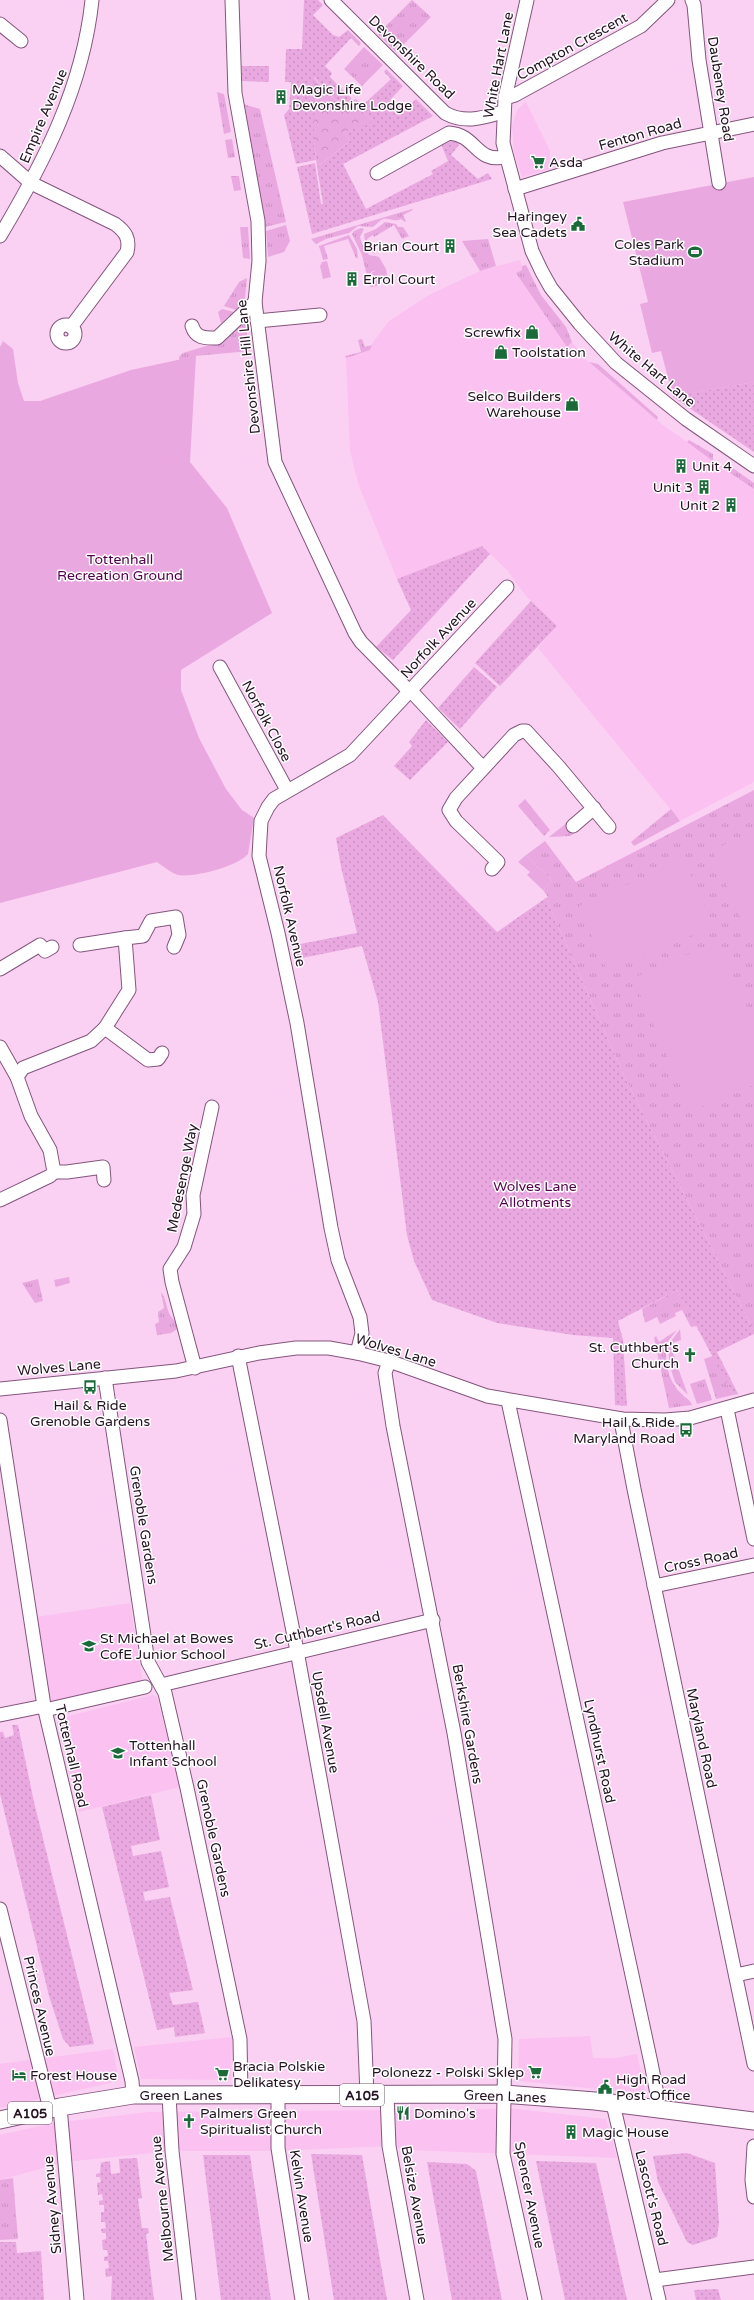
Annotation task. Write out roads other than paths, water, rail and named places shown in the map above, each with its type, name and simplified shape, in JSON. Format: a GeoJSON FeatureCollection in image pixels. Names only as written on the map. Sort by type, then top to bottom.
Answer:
{"type":"FeatureCollection","features":[{"type":"Feature","properties":{"kind":"main road","name":"Green Lanes"},"geometry":{"type":"LineString","coordinates":[[0,2120],[55,2108],[133,2096],[169,2095],[388,2096],[502,2094],[613,2104]]}},
{"type":"Feature","properties":{"kind":"main road","name":"A105"},"geometry":{"type":"LineString","coordinates":[[613,2104],[657,2108],[754,2121]]}},
{"type":"Feature","properties":{"kind":"street","name":"Empire Avenue"},"geometry":{"type":"LineString","coordinates":[[0,236],[31,183],[71,95],[83,59],[92,0]]}},
{"type":"Feature","properties":{"kind":"street","name":"Devonshire Hill Lane"},"geometry":{"type":"LineString","coordinates":[[232,0],[235,94],[258,231],[259,261],[255,302],[277,467],[355,633],[361,642],[411,691],[483,768]]}},
{"type":"Feature","properties":{"kind":"street","name":"Devonshire Road"},"geometry":{"type":"LineString","coordinates":[[331,0],[445,113],[458,119],[465,120],[503,112]]}},
{"type":"Feature","properties":{"kind":"street","name":"White Hart Lane"},"geometry":{"type":"LineString","coordinates":[[527,0],[505,98],[502,135],[505,157],[532,251],[542,272],[551,288],[592,338],[616,363],[686,419],[754,466]]}},
{"type":"Feature","properties":{"kind":"street","name":"Compton Crescent"},"geometry":{"type":"LineString","coordinates":[[505,98],[515,96],[641,26],[668,0]]}},
{"type":"Feature","properties":{"kind":"street","name":"Daubeney Road"},"geometry":{"type":"LineString","coordinates":[[692,0],[720,183]]}},
{"type":"Feature","properties":{"kind":"street"},"geometry":{"type":"LineString","coordinates":[[0,24],[21,41]]}},
{"type":"Feature","properties":{"kind":"street","name":"Fenton Road"},"geometry":{"type":"LineString","coordinates":[[515,189],[662,143],[754,124]]}},
{"type":"Feature","properties":{"kind":"street"},"geometry":{"type":"LineString","coordinates":[[377,173],[448,129],[462,135],[486,156],[494,159],[505,157]]}},
{"type":"Feature","properties":{"kind":"street"},"geometry":{"type":"LineString","coordinates":[[0,156],[31,183],[115,224],[122,229],[128,239],[127,252],[71,327]]}},
{"type":"Feature","properties":{"kind":"street"},"geometry":{"type":"LineString","coordinates":[[192,326],[194,332],[200,337],[218,338],[255,302]]}},
{"type":"Feature","properties":{"kind":"street"},"geometry":{"type":"LineString","coordinates":[[257,321],[320,315]]}},
{"type":"Feature","properties":{"kind":"street","name":"Norfolk Avenue"},"geometry":{"type":"LineString","coordinates":[[357,1353],[362,1332],[360,1317],[338,1260],[331,1228],[297,1023],[278,933],[259,856],[259,830],[264,814],[274,799],[287,790],[350,755],[507,587]]}},
{"type":"Feature","properties":{"kind":"street","name":"Norfolk Close"},"geometry":{"type":"LineString","coordinates":[[220,667],[287,790]]}},
{"type":"Feature","properties":{"kind":"street"},"geometry":{"type":"LineString","coordinates":[[492,869],[498,862],[456,821],[449,810],[456,798],[518,732],[526,731],[559,767],[609,827]]}},
{"type":"Feature","properties":{"kind":"street"},"geometry":{"type":"LineString","coordinates":[[573,826],[594,808]]}},
{"type":"Feature","properties":{"kind":"street"},"geometry":{"type":"LineString","coordinates":[[80,945],[143,936],[151,921],[176,917],[179,935],[174,947]]}},
{"type":"Feature","properties":{"kind":"street"},"geometry":{"type":"LineString","coordinates":[[17,1078],[23,1068],[91,1042],[105,1028],[129,990],[125,938]]}},
{"type":"Feature","properties":{"kind":"street"},"geometry":{"type":"LineString","coordinates":[[0,969],[40,945],[45,951],[52,947]]}},
{"type":"Feature","properties":{"kind":"street"},"geometry":{"type":"LineString","coordinates":[[105,1028],[148,1060],[158,1059],[162,1054]]}},
{"type":"Feature","properties":{"kind":"street"},"geometry":{"type":"LineString","coordinates":[[0,1047],[17,1078],[31,1116],[50,1150],[54,1172]]}},
{"type":"Feature","properties":{"kind":"street","name":"Medesenge Way"},"geometry":{"type":"LineString","coordinates":[[195,1368],[172,1282],[170,1269],[184,1247],[194,1214],[193,1195],[212,1107]]}},
{"type":"Feature","properties":{"kind":"street"},"geometry":{"type":"LineString","coordinates":[[0,1200],[50,1176],[54,1172],[67,1172],[103,1167],[104,1180]]}},
{"type":"Feature","properties":{"kind":"street","name":"Wolves Lane"},"geometry":{"type":"LineString","coordinates":[[0,1389],[195,1368],[238,1356],[296,1348],[329,1348],[357,1353],[389,1362],[470,1392],[508,1401],[622,1419],[678,1420],[727,1409],[754,1400]]}},
{"type":"Feature","properties":{"kind":"street","name":"Upsdell Avenue"},"geometry":{"type":"LineString","coordinates":[[238,1356],[297,1651],[364,2021],[367,2095]]}},
{"type":"Feature","properties":{"kind":"street","name":"Berkshire Gardens"},"geometry":{"type":"LineString","coordinates":[[389,1362],[385,1373],[393,1426],[433,1620],[505,2039],[502,2094]]}},
{"type":"Feature","properties":{"kind":"street","name":"Grenoble Gardens"},"geometry":{"type":"LineString","coordinates":[[105,1378],[148,1662],[150,1669],[161,1685],[166,1698],[182,1765],[240,2039],[241,2095]]}},
{"type":"Feature","properties":{"kind":"street","name":"Lyndhurst Road"},"geometry":{"type":"LineString","coordinates":[[508,1401],[651,2063],[657,2094],[657,2108]]}},
{"type":"Feature","properties":{"kind":"street"},"geometry":{"type":"LineString","coordinates":[[727,1409],[754,1539]]}},
{"type":"Feature","properties":{"kind":"street","name":"Maryland Road"},"geometry":{"type":"LineString","coordinates":[[622,1419],[622,1426],[654,1586],[754,2064]]}},
{"type":"Feature","properties":{"kind":"street","name":"Tottenhall Road"},"geometry":{"type":"LineString","coordinates":[[0,1420],[45,1708],[132,2081],[133,2096]]}},
{"type":"Feature","properties":{"kind":"street","name":"Cross Road"},"geometry":{"type":"LineString","coordinates":[[654,1586],[754,1565]]}},
{"type":"Feature","properties":{"kind":"street","name":"St. Cuthbert's Road"},"geometry":{"type":"LineString","coordinates":[[161,1685],[297,1651],[433,1620]]}},
{"type":"Feature","properties":{"kind":"street"},"geometry":{"type":"LineString","coordinates":[[0,1714],[45,1708],[145,1687]]}},
{"type":"Feature","properties":{"kind":"street","name":"Princes Avenue"},"geometry":{"type":"LineString","coordinates":[[0,1909],[55,2108]]}},
{"type":"Feature","properties":{"kind":"street"},"geometry":{"type":"LineString","coordinates":[[736,1975],[754,1971]]}},
{"type":"Feature","properties":{"kind":"street","name":"Spencer Avenue"},"geometry":{"type":"LineString","coordinates":[[502,2094],[503,2154],[535,2300]]}},
{"type":"Feature","properties":{"kind":"street","name":"Melbourne Avenue"},"geometry":{"type":"LineString","coordinates":[[169,2095],[172,2151],[189,2300]]}},
{"type":"Feature","properties":{"kind":"street","name":"Kelvin Avenue"},"geometry":{"type":"LineString","coordinates":[[278,2096],[278,2148],[302,2300]]}},
{"type":"Feature","properties":{"kind":"street","name":"Belsize Avenue"},"geometry":{"type":"LineString","coordinates":[[388,2096],[390,2146],[417,2300]]}},
{"type":"Feature","properties":{"kind":"street","name":"Lascott's Road"},"geometry":{"type":"LineString","coordinates":[[613,2104],[659,2300]]}},
{"type":"Feature","properties":{"kind":"street","name":"Sidney Avenue"},"geometry":{"type":"LineString","coordinates":[[55,2108],[77,2300]]}},
{"type":"Feature","properties":{"kind":"street"},"geometry":{"type":"LineString","coordinates":[[754,2146],[752,2180],[754,2196]]}},
{"type":"Feature","properties":{"kind":"street"},"geometry":{"type":"LineString","coordinates":[[655,2280],[754,2266]]}},
{"type":"Feature","properties":{"kind":"place","name":"Magic Life Devonshire Lodge"},"geometry":{"type":"Point","coordinates":[281,97]}},
{"type":"Feature","properties":{"kind":"place","name":"Asda"},"geometry":{"type":"Point","coordinates":[538,162]}},
{"type":"Feature","properties":{"kind":"place","name":"Haringey Sea Cadets"},"geometry":{"type":"Point","coordinates":[578,224]}},
{"type":"Feature","properties":{"kind":"place","name":"Brian Court"},"geometry":{"type":"Point","coordinates":[450,246]}},
{"type":"Feature","properties":{"kind":"place","name":"Coles Park Stadium"},"geometry":{"type":"Point","coordinates":[695,252]}},
{"type":"Feature","properties":{"kind":"place","name":"Errol Court"},"geometry":{"type":"Point","coordinates":[352,279]}},
{"type":"Feature","properties":{"kind":"place","name":"Screwfix"},"geometry":{"type":"Point","coordinates":[532,332]}},
{"type":"Feature","properties":{"kind":"place","name":"Toolstation"},"geometry":{"type":"Point","coordinates":[501,352]}},
{"type":"Feature","properties":{"kind":"place","name":"Selco Builders Warehouse"},"geometry":{"type":"Point","coordinates":[572,404]}},
{"type":"Feature","properties":{"kind":"place","name":"Unit 4"},"geometry":{"type":"Point","coordinates":[681,466]}},
{"type":"Feature","properties":{"kind":"place","name":"Unit 3"},"geometry":{"type":"Point","coordinates":[704,487]}},
{"type":"Feature","properties":{"kind":"place","name":"Unit 2"},"geometry":{"type":"Point","coordinates":[731,505]}},
{"type":"Feature","properties":{"kind":"place","name":"St. Cuthbert's Church"},"geometry":{"type":"Point","coordinates":[690,1355]}},
{"type":"Feature","properties":{"kind":"place","name":"Hail & Ride Grenoble Gardens"},"geometry":{"type":"Point","coordinates":[90,1387]}},
{"type":"Feature","properties":{"kind":"place","name":"Hail & Ride Maryland Road"},"geometry":{"type":"Point","coordinates":[686,1430]}},
{"type":"Feature","properties":{"kind":"place","name":"St Michael at Bowes CofE Junior School"},"geometry":{"type":"Point","coordinates":[89,1646]}},
{"type":"Feature","properties":{"kind":"place","name":"Tottenhall Infant School"},"geometry":{"type":"Point","coordinates":[118,1753]}},
{"type":"Feature","properties":{"kind":"place","name":"Polonezz - Polski Sklep"},"geometry":{"type":"Point","coordinates":[535,2072]}},
{"type":"Feature","properties":{"kind":"place","name":"Bracia Polskie Delikatesy"},"geometry":{"type":"Point","coordinates":[222,2074]}},
{"type":"Feature","properties":{"kind":"place","name":"Forest House"},"geometry":{"type":"Point","coordinates":[19,2075]}},
{"type":"Feature","properties":{"kind":"place","name":"High Road Post Office"},"geometry":{"type":"Point","coordinates":[605,2087]}},
{"type":"Feature","properties":{"kind":"place","name":"Domino's"},"geometry":{"type":"Point","coordinates":[403,2113]}},
{"type":"Feature","properties":{"kind":"place","name":"Palmers Green Spiritualist Church"},"geometry":{"type":"Point","coordinates":[189,2121]}},
{"type":"Feature","properties":{"kind":"place","name":"Magic House"},"geometry":{"type":"Point","coordinates":[571,2132]}},
{"type":"Feature","properties":{"kind":"park label","name":"Tottenhall Recreation Ground"},"geometry":{"type":"Point","coordinates":[120,568]}},
{"type":"Feature","properties":{"kind":"park label","name":"Wolves Lane Allotments"},"geometry":{"type":"Point","coordinates":[535,1194]}}]}
